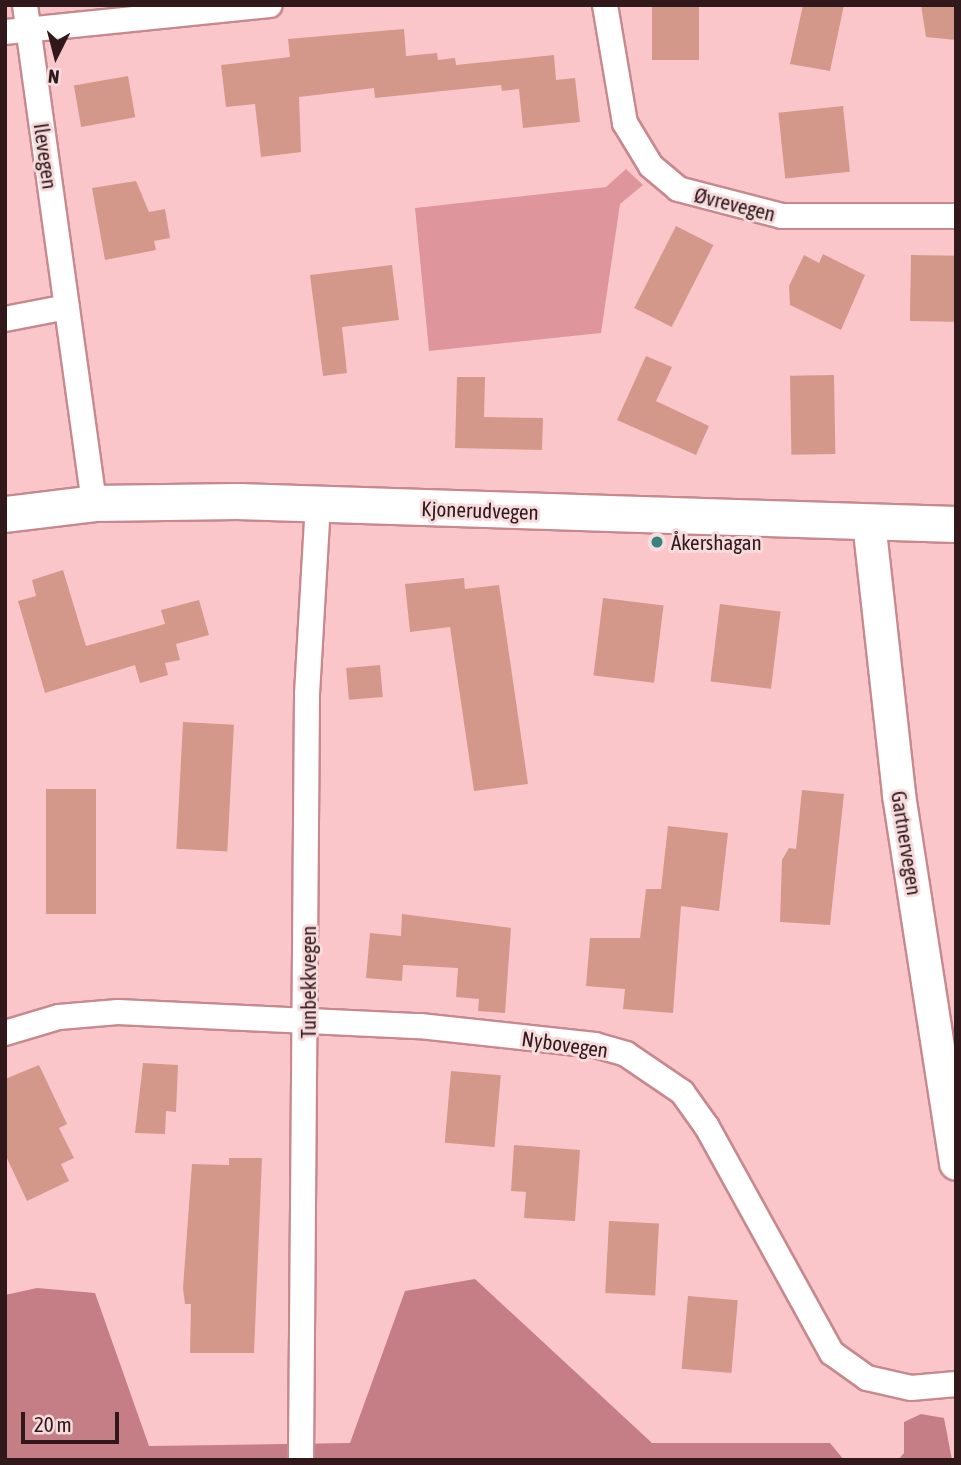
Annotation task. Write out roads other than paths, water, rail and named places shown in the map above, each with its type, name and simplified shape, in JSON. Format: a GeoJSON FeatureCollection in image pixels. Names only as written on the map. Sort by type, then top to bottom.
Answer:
{"type":"FeatureCollection","features":[{"type":"Feature","properties":{"kind":"main road","name":"Kjonerudvegen"},"geometry":{"type":"LineString","coordinates":[[5,514],[94,503],[318,504],[956,524]]}},
{"type":"Feature","properties":{"kind":"street"},"geometry":{"type":"LineString","coordinates":[[20,22],[270,5]]}},
{"type":"Feature","properties":{"kind":"street","name":"Øvrevegen"},"geometry":{"type":"LineString","coordinates":[[605,5],[625,124],[651,166],[678,189],[706,201],[782,216],[956,216]]}},
{"type":"Feature","properties":{"kind":"street","name":"Ilevegen"},"geometry":{"type":"LineString","coordinates":[[20,22],[67,307],[94,503]]}},
{"type":"Feature","properties":{"kind":"street"},"geometry":{"type":"LineString","coordinates":[[5,319],[67,307]]}},
{"type":"Feature","properties":{"kind":"street","name":"Tunbekkvegen"},"geometry":{"type":"LineString","coordinates":[[301,1460],[309,1018],[307,694],[318,504]]}},
{"type":"Feature","properties":{"kind":"street","name":"Gartnervegen"},"geometry":{"type":"LineString","coordinates":[[869,522],[899,795],[956,1164]]}},
{"type":"Feature","properties":{"kind":"street","name":"Nybovegen"},"geometry":{"type":"LineString","coordinates":[[5,1033],[88,1012],[309,1018],[595,1045],[636,1060],[682,1092],[707,1127],[832,1353],[867,1378],[911,1388],[956,1384]]}},
{"type":"Feature","properties":{"kind":"place","name":"Åkershagan"},"geometry":{"type":"Point","coordinates":[657,542]}}]}
